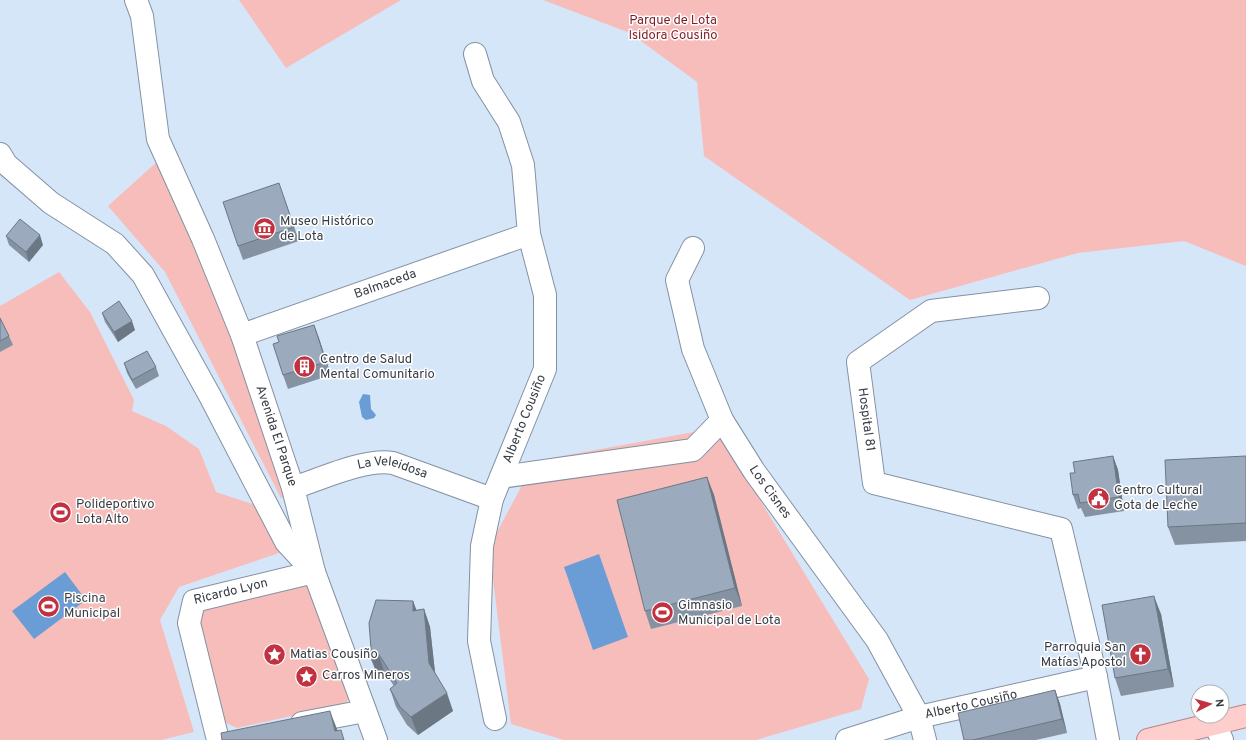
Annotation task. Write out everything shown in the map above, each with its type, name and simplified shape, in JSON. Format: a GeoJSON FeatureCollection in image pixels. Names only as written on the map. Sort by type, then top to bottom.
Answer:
{"type":"FeatureCollection","features":[{"type":"Feature","properties":{"kind":"main road"},"geometry":{"type":"LineString","coordinates":[[1148,740],[1218,732],[1246,716]]}},
{"type":"Feature","properties":{"kind":"street","name":"Avenida El Parque"},"geometry":{"type":"LineString","coordinates":[[136,0],[142,16],[158,139],[203,239],[242,335],[293,488],[314,572],[376,740]]}},
{"type":"Feature","properties":{"kind":"street","name":"Alberto Cousiño"},"geometry":{"type":"LineString","coordinates":[[475,54],[483,80],[510,122],[523,166],[529,234],[545,295],[545,369],[492,499],[482,546],[479,641],[495,720]]}},
{"type":"Feature","properties":{"kind":"street"},"geometry":{"type":"LineString","coordinates":[[0,154],[6,164],[51,203],[115,244],[143,275],[210,396],[286,542],[314,572]]}},
{"type":"Feature","properties":{"kind":"street","name":"Balmaceda"},"geometry":{"type":"LineString","coordinates":[[242,335],[529,234]]}},
{"type":"Feature","properties":{"kind":"street","name":"Los Cisnes"},"geometry":{"type":"LineString","coordinates":[[693,248],[677,280],[693,350],[722,420],[754,471],[877,640],[907,727],[925,740]]}},
{"type":"Feature","properties":{"kind":"street","name":"Hospital 81"},"geometry":{"type":"LineString","coordinates":[[1038,298],[931,310],[858,362],[874,482],[1061,530],[1096,677]]}},
{"type":"Feature","properties":{"kind":"street"},"geometry":{"type":"LineString","coordinates":[[501,477],[693,450],[722,420]]}},
{"type":"Feature","properties":{"kind":"street","name":"La Veleidosa"},"geometry":{"type":"LineString","coordinates":[[293,488],[367,463],[384,462],[393,463],[492,499]]}},
{"type":"Feature","properties":{"kind":"street","name":"Ricardo Lyon"},"geometry":{"type":"LineString","coordinates":[[218,740],[189,623],[194,601],[314,572]]}},
{"type":"Feature","properties":{"kind":"street","name":"Alberto Cousiño"},"geometry":{"type":"LineString","coordinates":[[848,740],[907,727],[1096,677]]}},
{"type":"Feature","properties":{"kind":"street"},"geometry":{"type":"LineString","coordinates":[[1096,677],[1108,740]]}},
{"type":"Feature","properties":{"kind":"street"},"geometry":{"type":"LineString","coordinates":[[282,727],[365,711]]}},
{"type":"Feature","properties":{"kind":"street"},"geometry":{"type":"LineString","coordinates":[[218,740],[240,735]]}},
{"type":"Feature","properties":{"kind":"green space"},"geometry":{"type":"Polygon","coordinates":[[[239,0],[401,0],[286,68],[239,0]]]}},
{"type":"Feature","properties":{"kind":"green space","name":"Parque de Lota Isidora Cousiño"},"geometry":{"type":"Polygon","coordinates":[[[543,0],[1246,0],[1246,266],[1184,241],[1078,253],[910,300],[704,156],[697,82],[630,33],[543,0]]]}},
{"type":"Feature","properties":{"kind":"green space"},"geometry":{"type":"Polygon","coordinates":[[[160,159],[212,277],[287,497],[281,498],[165,272],[108,206],[160,159]]]}},
{"type":"Feature","properties":{"kind":"green space"},"geometry":{"type":"Polygon","coordinates":[[[59,272],[90,312],[134,400],[132,411],[166,426],[199,449],[216,492],[261,507],[288,550],[179,587],[160,620],[194,732],[161,740],[0,740],[0,306],[59,272]]]}},
{"type":"Feature","properties":{"kind":"green space","name":"Gimnasio Municipal de Lota"},"geometry":{"type":"Polygon","coordinates":[[[716,428],[869,679],[861,709],[756,740],[564,740],[511,724],[489,547],[535,461],[716,428]]]}},
{"type":"Feature","properties":{"kind":"green space"},"geometry":{"type":"Polygon","coordinates":[[[301,581],[313,590],[353,689],[346,704],[237,728],[224,722],[197,620],[205,606],[301,581]]]}},
{"type":"Feature","properties":{"kind":"water"},"geometry":{"type":"Polygon","coordinates":[[[363,394],[370,395],[371,409],[376,415],[374,418],[366,420],[362,417],[359,402],[363,394]]]}},
{"type":"Feature","properties":{"kind":"water"},"geometry":{"type":"Polygon","coordinates":[[[599,554],[628,637],[593,650],[564,567],[599,554]]]}},
{"type":"Feature","properties":{"kind":"water","name":"Piscina Municipal"},"geometry":{"type":"Polygon","coordinates":[[[65,572],[86,600],[34,639],[12,611],[65,572]]]}},
{"type":"Feature","properties":{"kind":"building","name":"Museo Histórico de Lota"},"geometry":{"type":"Polygon","coordinates":[[[279,183],[294,227],[238,246],[223,202],[279,183]]]}},
{"type":"Feature","properties":{"kind":"building"},"geometry":{"type":"Polygon","coordinates":[[[20,219],[40,235],[26,252],[6,236],[20,219]]]}},
{"type":"Feature","properties":{"kind":"building"},"geometry":{"type":"Polygon","coordinates":[[[119,301],[132,321],[114,332],[102,313],[119,301]]]}},
{"type":"Feature","properties":{"kind":"building"},"geometry":{"type":"Polygon","coordinates":[[[0,318],[9,336],[0,341],[0,318]]]}},
{"type":"Feature","properties":{"kind":"building","name":"Centro de Salud Mental Comunitario"},"geometry":{"type":"Polygon","coordinates":[[[314,325],[326,362],[283,375],[273,344],[279,342],[277,336],[314,325]]]}},
{"type":"Feature","properties":{"kind":"building"},"geometry":{"type":"Polygon","coordinates":[[[147,351],[156,367],[132,380],[124,363],[147,351]]]}},
{"type":"Feature","properties":{"kind":"building"},"geometry":{"type":"Polygon","coordinates":[[[1113,456],[1119,497],[1080,503],[1078,494],[1073,495],[1070,473],[1075,473],[1073,462],[1113,456]]]}},
{"type":"Feature","properties":{"kind":"building"},"geometry":{"type":"Polygon","coordinates":[[[1246,456],[1246,523],[1168,527],[1165,460],[1246,456]]]}},
{"type":"Feature","properties":{"kind":"building"},"geometry":{"type":"Polygon","coordinates":[[[707,477],[735,588],[645,611],[617,500],[707,477]]]}},
{"type":"Feature","properties":{"kind":"building","name":"Parroquia San Matías Apostol"},"geometry":{"type":"Polygon","coordinates":[[[1154,596],[1168,669],[1115,678],[1102,605],[1154,596]]]}},
{"type":"Feature","properties":{"kind":"building"},"geometry":{"type":"Polygon","coordinates":[[[376,600],[413,601],[413,611],[424,609],[429,663],[447,693],[411,717],[400,707],[390,689],[397,683],[378,653],[372,661],[369,623],[376,600]]]}},
{"type":"Feature","properties":{"kind":"building"},"geometry":{"type":"Polygon","coordinates":[[[1055,690],[1062,719],[973,740],[964,740],[958,713],[1055,690]]]}},
{"type":"Feature","properties":{"kind":"building"},"geometry":{"type":"Polygon","coordinates":[[[330,711],[335,731],[341,730],[344,740],[222,740],[221,733],[330,711]]]}},
{"type":"Feature","properties":{"kind":"place","name":"Museo Histórico de Lota"},"geometry":{"type":"Point","coordinates":[264,229]}},
{"type":"Feature","properties":{"kind":"place","name":"Centro de Salud Mental Comunitario"},"geometry":{"type":"Point","coordinates":[305,367]}},
{"type":"Feature","properties":{"kind":"place","name":"Centro Cultural Gota de Leche"},"geometry":{"type":"Point","coordinates":[1099,498]}},
{"type":"Feature","properties":{"kind":"place","name":"Polideportivo Lota Alto"},"geometry":{"type":"Point","coordinates":[61,512]}},
{"type":"Feature","properties":{"kind":"place","name":"Piscina Municipal"},"geometry":{"type":"Point","coordinates":[49,606]}},
{"type":"Feature","properties":{"kind":"place","name":"Gimnasio Municipal de Lota"},"geometry":{"type":"Point","coordinates":[663,613]}},
{"type":"Feature","properties":{"kind":"place","name":"Matias Cousiño"},"geometry":{"type":"Point","coordinates":[275,655]}},
{"type":"Feature","properties":{"kind":"place","name":"Parroquia San Matías Apostol"},"geometry":{"type":"Point","coordinates":[1141,655]}},
{"type":"Feature","properties":{"kind":"place","name":"Carros Mineros"},"geometry":{"type":"Point","coordinates":[307,676]}}]}
